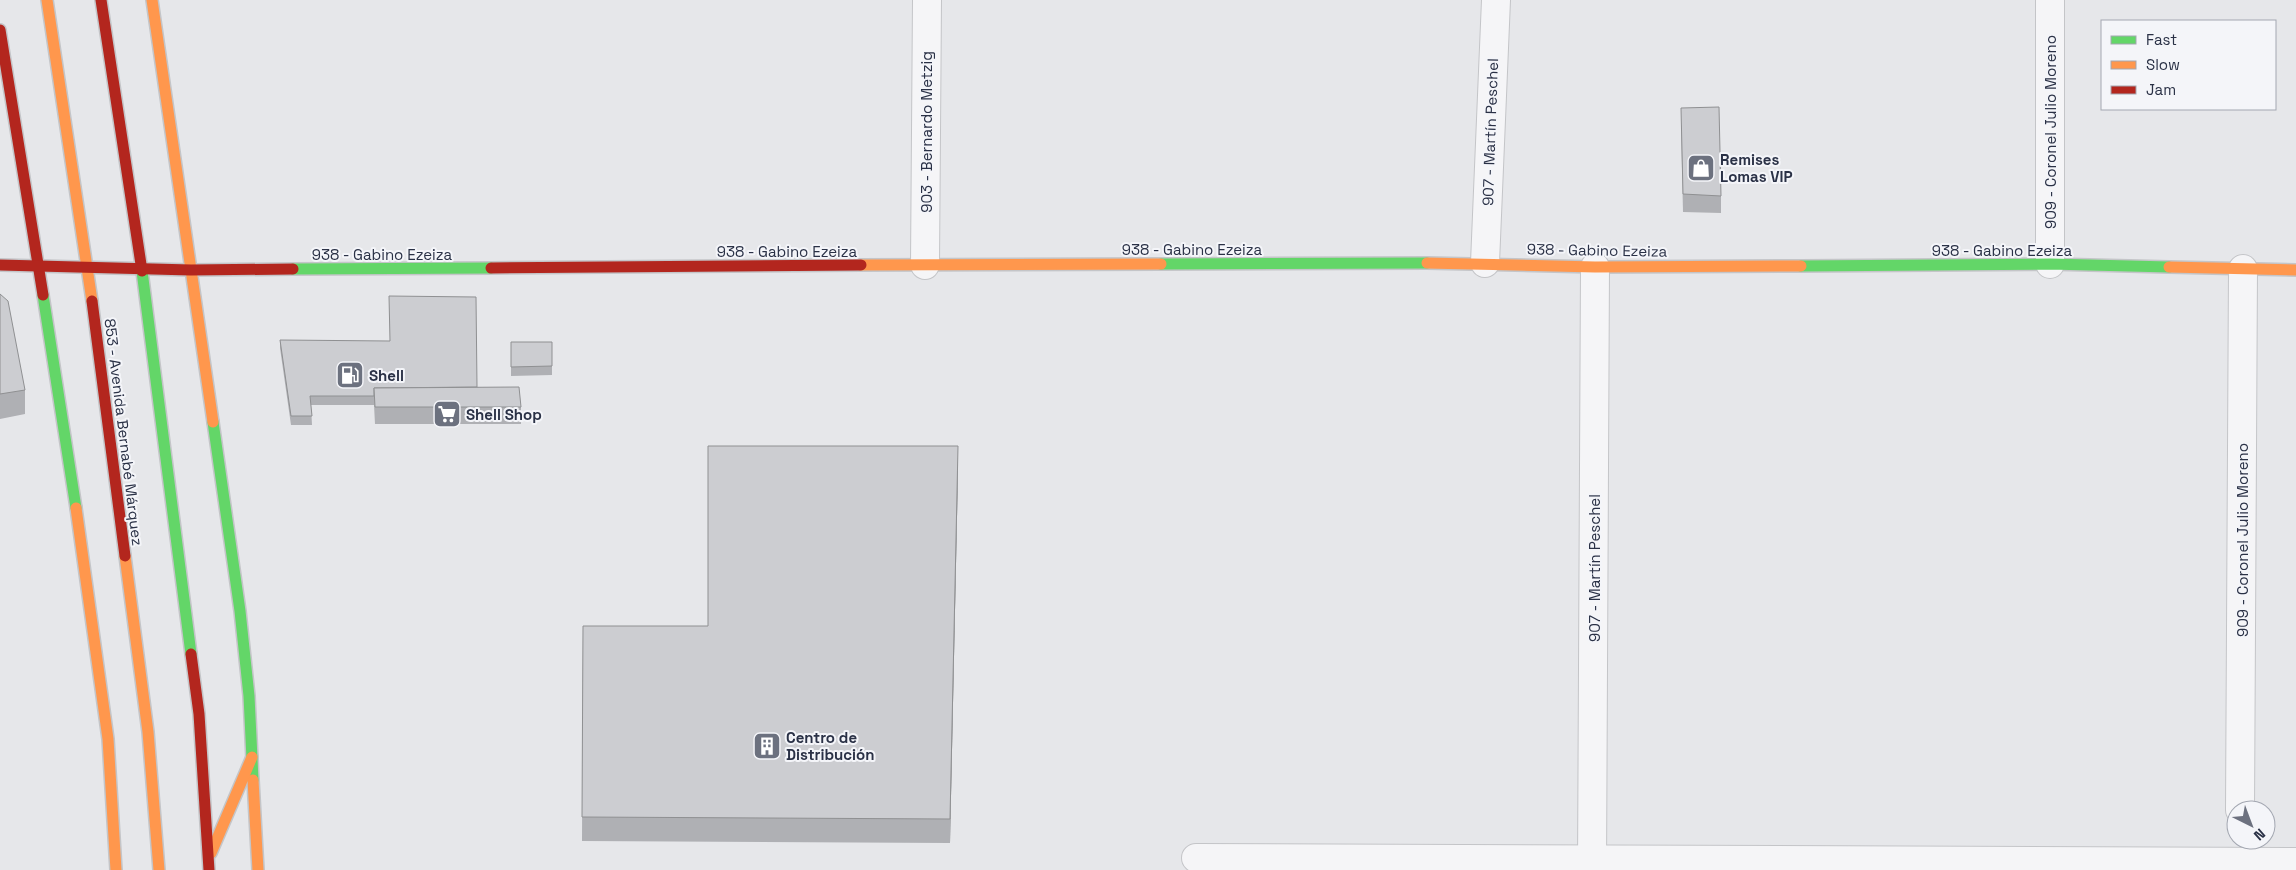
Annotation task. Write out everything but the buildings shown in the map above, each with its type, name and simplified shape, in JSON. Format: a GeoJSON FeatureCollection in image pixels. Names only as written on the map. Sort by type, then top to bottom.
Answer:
{"type":"FeatureCollection","features":[{"type":"Feature","properties":{"kind":"street","name":"853 - Avenida Bernabé Márquez"},"geometry":{"type":"LineString","coordinates":[[47,0],[88,267],[148,732],[159,870]]}},
{"type":"Feature","properties":{"kind":"street"},"geometry":{"type":"LineString","coordinates":[[101,0],[142,268],[199,714],[208,864]]}},
{"type":"Feature","properties":{"kind":"street"},"geometry":{"type":"LineString","coordinates":[[152,0],[240,611],[249,696],[258,870]]}},
{"type":"Feature","properties":{"kind":"street","name":"903 - Bernardo Metzig"},"geometry":{"type":"LineString","coordinates":[[925,264],[927,0]]}},
{"type":"Feature","properties":{"kind":"street","name":"907 - Martín Peschel"},"geometry":{"type":"LineString","coordinates":[[1485,264],[1496,0]]}},
{"type":"Feature","properties":{"kind":"street","name":"909 - Coronel Julio Moreno"},"geometry":{"type":"LineString","coordinates":[[2050,0],[2050,264]]}},
{"type":"Feature","properties":{"kind":"street"},"geometry":{"type":"LineString","coordinates":[[0,30],[40,265],[112,757],[116,870]]}},
{"type":"Feature","properties":{"kind":"street","name":"938 - Gabino Ezeiza"},"geometry":{"type":"LineString","coordinates":[[0,265],[191,270],[925,264],[1485,264],[1595,267],[2050,264],[2296,270]]}},
{"type":"Feature","properties":{"kind":"street","name":"907 - Martín Peschel"},"geometry":{"type":"LineString","coordinates":[[1592,865],[1595,267]]}},
{"type":"Feature","properties":{"kind":"street","name":"909 - Coronel Julio Moreno"},"geometry":{"type":"LineString","coordinates":[[2240,800],[2243,269]]}},
{"type":"Feature","properties":{"kind":"street"},"geometry":{"type":"LineString","coordinates":[[208,864],[252,757]]}},
{"type":"Feature","properties":{"kind":"street"},"geometry":{"type":"LineString","coordinates":[[1196,858],[1592,865],[2240,857],[2296,862]]}},
{"type":"Feature","properties":{"kind":"traffic: fast"},"geometry":{"type":"LineString","coordinates":[[1161,264],[1427,263]]}},
{"type":"Feature","properties":{"kind":"traffic: fast"},"geometry":{"type":"LineString","coordinates":[[1801,266],[2050,264],[2169,267]]}},
{"type":"Feature","properties":{"kind":"traffic: fast"},"geometry":{"type":"LineString","coordinates":[[293,269],[491,268]]}},
{"type":"Feature","properties":{"kind":"traffic: fast"},"geometry":{"type":"LineString","coordinates":[[142,271],[191,654]]}},
{"type":"Feature","properties":{"kind":"traffic: fast"},"geometry":{"type":"LineString","coordinates":[[43,295],[76,508]]}},
{"type":"Feature","properties":{"kind":"traffic: fast"},"geometry":{"type":"LineString","coordinates":[[213,422],[240,611],[249,696],[253,780]]}},
{"type":"Feature","properties":{"kind":"traffic: slow"},"geometry":{"type":"LineString","coordinates":[[47,0],[92,301]]}},
{"type":"Feature","properties":{"kind":"traffic: slow"},"geometry":{"type":"LineString","coordinates":[[152,0],[213,422]]}},
{"type":"Feature","properties":{"kind":"traffic: slow"},"geometry":{"type":"LineString","coordinates":[[1427,263],[1595,267],[1801,266]]}},
{"type":"Feature","properties":{"kind":"traffic: slow"},"geometry":{"type":"LineString","coordinates":[[861,265],[1161,264]]}},
{"type":"Feature","properties":{"kind":"traffic: slow"},"geometry":{"type":"LineString","coordinates":[[2169,267],[2296,270]]}},
{"type":"Feature","properties":{"kind":"traffic: slow"},"geometry":{"type":"LineString","coordinates":[[76,508],[108,739],[116,870]]}},
{"type":"Feature","properties":{"kind":"traffic: slow"},"geometry":{"type":"LineString","coordinates":[[125,556],[148,732],[159,870]]}},
{"type":"Feature","properties":{"kind":"traffic: slow"},"geometry":{"type":"LineString","coordinates":[[211,853],[252,757]]}},
{"type":"Feature","properties":{"kind":"traffic: slow"},"geometry":{"type":"LineString","coordinates":[[253,780],[258,870]]}},
{"type":"Feature","properties":{"kind":"traffic: jam"},"geometry":{"type":"LineString","coordinates":[[101,0],[142,271]]}},
{"type":"Feature","properties":{"kind":"traffic: jam"},"geometry":{"type":"LineString","coordinates":[[0,30],[43,295]]}},
{"type":"Feature","properties":{"kind":"traffic: jam"},"geometry":{"type":"LineString","coordinates":[[0,265],[191,270],[293,269]]}},
{"type":"Feature","properties":{"kind":"traffic: jam"},"geometry":{"type":"LineString","coordinates":[[491,268],[861,265]]}},
{"type":"Feature","properties":{"kind":"traffic: jam"},"geometry":{"type":"LineString","coordinates":[[92,301],[125,556]]}},
{"type":"Feature","properties":{"kind":"traffic: jam"},"geometry":{"type":"LineString","coordinates":[[191,654],[199,714],[209,870]]}},
{"type":"Feature","properties":{"kind":"place","name":"Remises Lomas VIP"},"geometry":{"type":"Point","coordinates":[1701,168]}},
{"type":"Feature","properties":{"kind":"place","name":"Shell"},"geometry":{"type":"Point","coordinates":[350,375]}},
{"type":"Feature","properties":{"kind":"place","name":"Shell Shop"},"geometry":{"type":"Point","coordinates":[447,414]}},
{"type":"Feature","properties":{"kind":"place","name":"Centro de Distribución"},"geometry":{"type":"Point","coordinates":[767,746]}}]}
